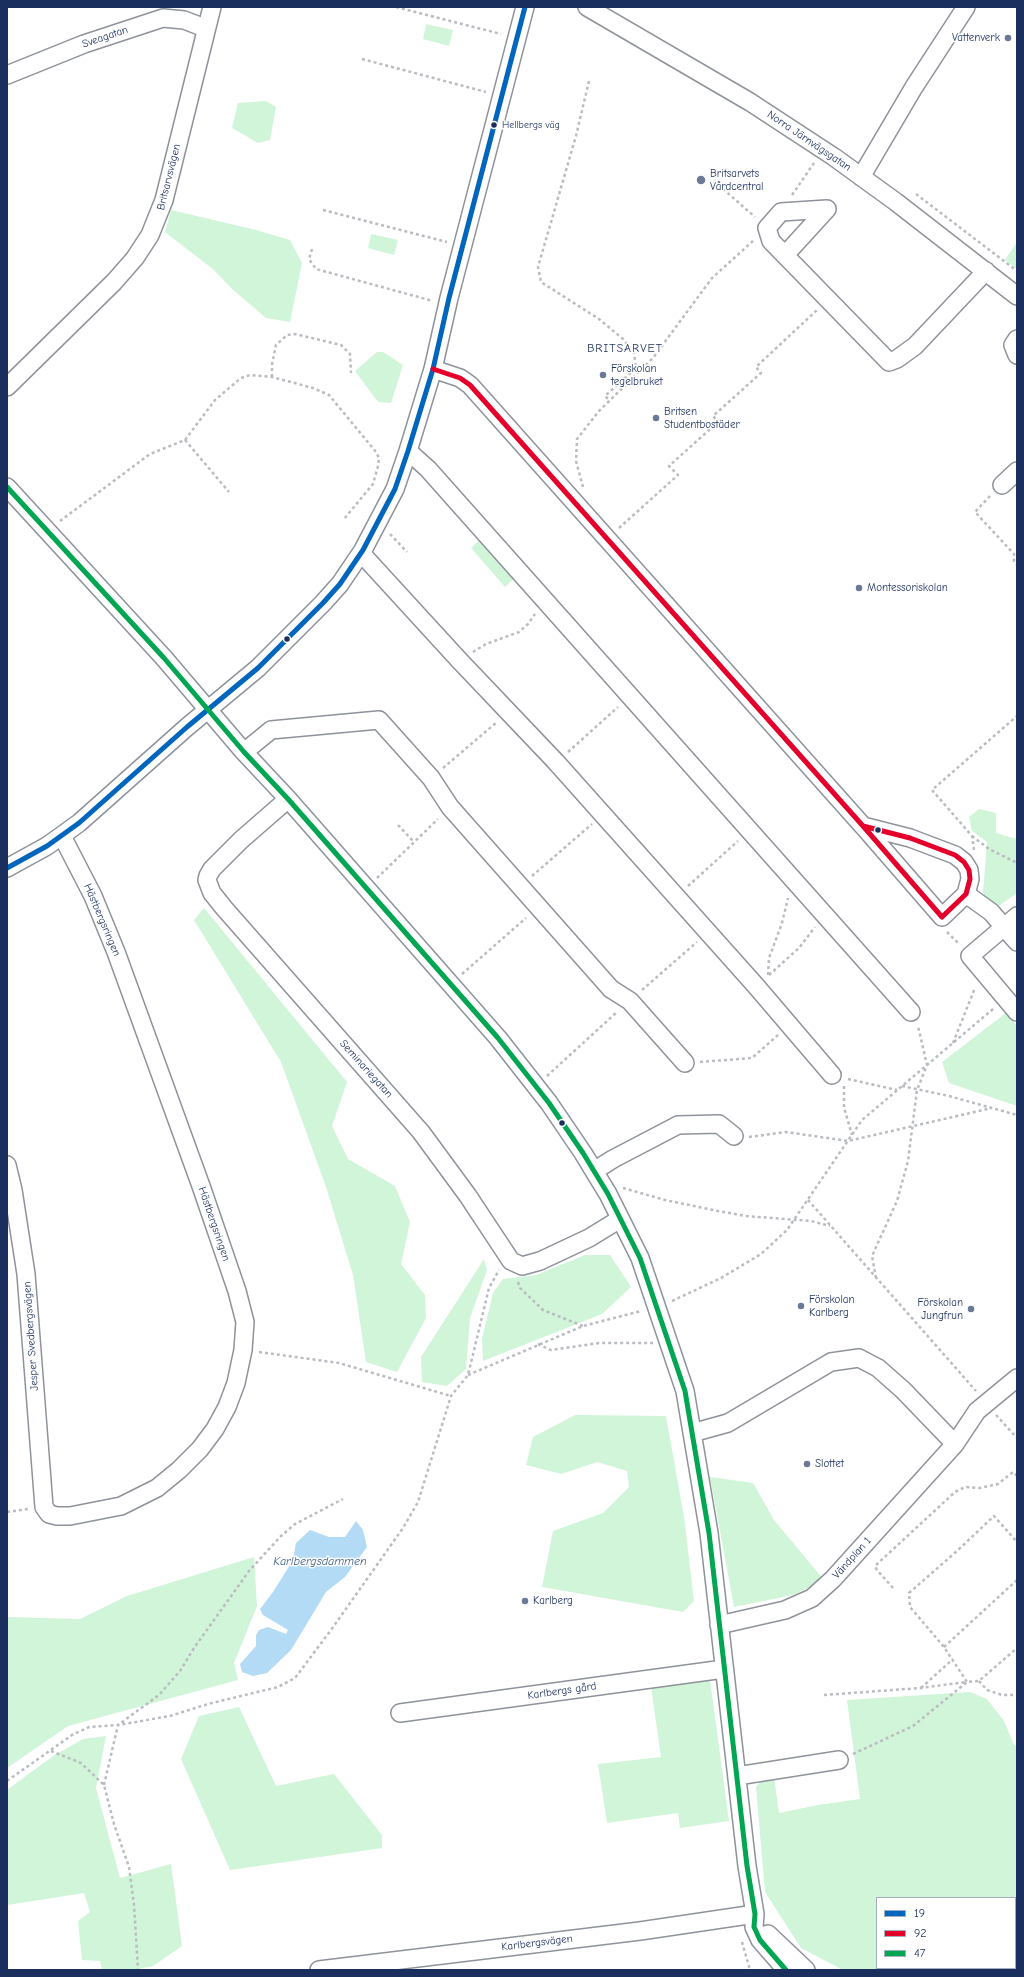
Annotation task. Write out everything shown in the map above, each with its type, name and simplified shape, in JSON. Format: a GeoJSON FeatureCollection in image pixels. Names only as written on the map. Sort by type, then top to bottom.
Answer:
{"type":"FeatureCollection","features":[{"type":"Feature","properties":{"kind":"street","name":"Britsarvsvägen"},"geometry":{"type":"LineString","coordinates":[[7,387],[114,282],[135,258],[150,235],[164,200],[205,28],[212,7]]}},
{"type":"Feature","properties":{"kind":"street"},"geometry":{"type":"LineString","coordinates":[[7,868],[62,836],[103,802],[207,710],[258,668],[314,613],[340,584],[361,553],[394,489],[408,451],[433,369],[448,305],[525,7]]}},
{"type":"Feature","properties":{"kind":"street","name":"Norra Järnvägsgatan"},"geometry":{"type":"LineString","coordinates":[[587,7],[750,102],[823,150],[986,271],[1017,296]]}},
{"type":"Feature","properties":{"kind":"street"},"geometry":{"type":"LineString","coordinates":[[861,177],[914,87],[966,7]]}},
{"type":"Feature","properties":{"kind":"street","name":"Sveagatan"},"geometry":{"type":"LineString","coordinates":[[7,74],[97,39],[163,18],[184,20],[205,28]]}},
{"type":"Feature","properties":{"kind":"street"},"geometry":{"type":"LineString","coordinates":[[785,255],[827,209],[781,212],[767,228],[771,241],[889,362],[897,359],[915,346],[986,271]]}},
{"type":"Feature","properties":{"kind":"street"},"geometry":{"type":"LineString","coordinates":[[1017,339],[1013,345],[1017,355]]}},
{"type":"Feature","properties":{"kind":"street"},"geometry":{"type":"LineString","coordinates":[[433,369],[460,378],[470,385],[863,826],[942,917],[966,894],[970,879],[968,870],[964,862],[955,855],[910,838],[863,826]]}},
{"type":"Feature","properties":{"kind":"street"},"geometry":{"type":"LineString","coordinates":[[408,451],[428,469],[548,602],[910,1012]]}},
{"type":"Feature","properties":{"kind":"street"},"geometry":{"type":"LineString","coordinates":[[1002,485],[1017,471]]}},
{"type":"Feature","properties":{"kind":"street"},"geometry":{"type":"LineString","coordinates":[[7,487],[164,658],[207,710],[288,799],[518,1063],[549,1103],[608,1194],[640,1258],[685,1391],[709,1532],[747,1866],[755,1914],[754,1927],[760,1940],[786,1970]]}},
{"type":"Feature","properties":{"kind":"street"},"geometry":{"type":"LineString","coordinates":[[361,553],[459,660],[556,762],[676,897],[762,981],[788,1025],[838,1076]]}},
{"type":"Feature","properties":{"kind":"street"},"geometry":{"type":"LineString","coordinates":[[244,752],[271,730],[379,720],[431,778],[450,808],[539,906],[611,989],[630,1001],[685,1063]]}},
{"type":"Feature","properties":{"kind":"street","name":"Seminariegatan"},"geometry":{"type":"LineString","coordinates":[[288,799],[241,840],[212,869],[207,880],[212,893],[254,943],[421,1132],[468,1196],[508,1258]]}},
{"type":"Feature","properties":{"kind":"street","name":"Hästbergsringen"},"geometry":{"type":"LineString","coordinates":[[45,1508],[49,1514],[57,1516],[70,1516],[122,1506],[157,1488],[179,1470],[200,1449],[215,1429],[227,1407],[236,1383],[245,1332],[243,1312],[201,1186],[116,952],[94,896],[62,836]]}},
{"type":"Feature","properties":{"kind":"street"},"geometry":{"type":"LineString","coordinates":[[966,894],[991,912],[1017,942]]}},
{"type":"Feature","properties":{"kind":"street"},"geometry":{"type":"LineString","coordinates":[[1017,916],[1004,927],[975,962],[1017,1012]]}},
{"type":"Feature","properties":{"kind":"street"},"geometry":{"type":"LineString","coordinates":[[594,1172],[613,1159],[678,1125],[719,1124],[734,1136]]}},
{"type":"Feature","properties":{"kind":"street","name":"Jesper Svedbergsvägen"},"geometry":{"type":"LineString","coordinates":[[7,1165],[13,1190],[26,1274],[45,1508]]}},
{"type":"Feature","properties":{"kind":"street"},"geometry":{"type":"LineString","coordinates":[[508,1258],[518,1266],[540,1261],[589,1238],[620,1219]]}},
{"type":"Feature","properties":{"kind":"street"},"geometry":{"type":"LineString","coordinates":[[692,1433],[728,1423],[830,1362],[859,1358],[878,1368],[903,1390],[955,1444]]}},
{"type":"Feature","properties":{"kind":"street","name":"Vändplan 1"},"geometry":{"type":"LineString","coordinates":[[719,1625],[785,1610],[812,1598],[833,1579],[955,1444],[977,1410],[1017,1378]]}},
{"type":"Feature","properties":{"kind":"street","name":"Karlbergs gård"},"geometry":{"type":"LineString","coordinates":[[400,1713],[724,1669]]}},
{"type":"Feature","properties":{"kind":"street"},"geometry":{"type":"LineString","coordinates":[[737,1776],[839,1760]]}},
{"type":"Feature","properties":{"kind":"street"},"geometry":{"type":"LineString","coordinates":[[755,1914],[770,1938],[806,1970]]}},
{"type":"Feature","properties":{"kind":"street","name":"Karlbergsvägen"},"geometry":{"type":"LineString","coordinates":[[318,1970],[640,1931],[755,1914]]}},
{"type":"Feature","properties":{"kind":"path"},"geometry":{"type":"LineString","coordinates":[[396,7],[517,38]]}},
{"type":"Feature","properties":{"kind":"path"},"geometry":{"type":"LineString","coordinates":[[362,60],[502,97]]}},
{"type":"Feature","properties":{"kind":"path"},"geometry":{"type":"LineString","coordinates":[[589,81],[576,136],[538,267],[541,282],[599,318],[623,340],[634,353],[636,368],[605,396],[610,401]]}},
{"type":"Feature","properties":{"kind":"path"},"geometry":{"type":"LineString","coordinates":[[781,212],[823,150]]}},
{"type":"Feature","properties":{"kind":"path"},"geometry":{"type":"LineString","coordinates":[[573,500],[584,490],[576,461],[577,439],[599,411],[653,358],[712,278],[767,228],[714,180]]}},
{"type":"Feature","properties":{"kind":"path"},"geometry":{"type":"LineString","coordinates":[[913,193],[1017,271]]}},
{"type":"Feature","properties":{"kind":"path"},"geometry":{"type":"LineString","coordinates":[[323,210],[463,246]]}},
{"type":"Feature","properties":{"kind":"path"},"geometry":{"type":"LineString","coordinates":[[312,249],[310,259],[316,269],[448,305]]}},
{"type":"Feature","properties":{"kind":"path"},"geometry":{"type":"LineString","coordinates":[[628,521],[678,475],[669,466],[718,422],[713,416],[761,373],[756,367],[814,314]]}},
{"type":"Feature","properties":{"kind":"path"},"geometry":{"type":"LineString","coordinates":[[272,377],[272,364],[276,345],[287,335],[295,334],[341,345],[350,354],[351,373]]}},
{"type":"Feature","properties":{"kind":"path"},"geometry":{"type":"LineString","coordinates":[[56,524],[150,454],[185,440],[215,400],[241,378],[250,374],[272,377],[313,388],[329,395],[379,458],[373,484],[344,519]]}},
{"type":"Feature","properties":{"kind":"path"},"geometry":{"type":"LineString","coordinates":[[185,440],[228,492]]}},
{"type":"Feature","properties":{"kind":"path"},"geometry":{"type":"LineString","coordinates":[[1002,485],[975,512],[1014,554],[1014,561],[1017,565]]}},
{"type":"Feature","properties":{"kind":"path"},"geometry":{"type":"LineString","coordinates":[[386,531],[407,552]]}},
{"type":"Feature","properties":{"kind":"path"},"geometry":{"type":"LineString","coordinates":[[459,660],[486,644],[519,632],[548,602]]}},
{"type":"Feature","properties":{"kind":"path"},"geometry":{"type":"LineString","coordinates":[[556,762],[630,696]]}},
{"type":"Feature","properties":{"kind":"path"},"geometry":{"type":"LineString","coordinates":[[431,778],[509,711]]}},
{"type":"Feature","properties":{"kind":"path"},"geometry":{"type":"LineString","coordinates":[[1017,716],[932,790],[972,836],[989,849],[1017,863]]}},
{"type":"Feature","properties":{"kind":"path"},"geometry":{"type":"LineString","coordinates":[[374,881],[450,808]]}},
{"type":"Feature","properties":{"kind":"path"},"geometry":{"type":"LineString","coordinates":[[521,886],[602,815]]}},
{"type":"Feature","properties":{"kind":"path"},"geometry":{"type":"LineString","coordinates":[[398,825],[414,842]]}},
{"type":"Feature","properties":{"kind":"path"},"geometry":{"type":"LineString","coordinates":[[676,897],[750,830]]}},
{"type":"Feature","properties":{"kind":"path"},"geometry":{"type":"LineString","coordinates":[[968,870],[975,853],[972,836]]}},
{"type":"Feature","properties":{"kind":"path"},"geometry":{"type":"LineString","coordinates":[[762,981],[782,923],[792,880]]}},
{"type":"Feature","properties":{"kind":"path"},"geometry":{"type":"LineString","coordinates":[[459,977],[539,906]]}},
{"type":"Feature","properties":{"kind":"path"},"geometry":{"type":"LineString","coordinates":[[762,981],[799,948],[807,935],[825,917]]}},
{"type":"Feature","properties":{"kind":"path"},"geometry":{"type":"LineString","coordinates":[[942,917],[938,921],[975,962],[975,992],[952,1043]]}},
{"type":"Feature","properties":{"kind":"path"},"geometry":{"type":"LineString","coordinates":[[672,1302],[721,1278],[761,1254],[787,1230],[862,1120],[926,1064],[1005,999]]}},
{"type":"Feature","properties":{"kind":"path"},"geometry":{"type":"LineString","coordinates":[[876,1279],[872,1256],[896,1201],[908,1161],[917,1090],[926,1064],[919,1028],[910,1012]]}},
{"type":"Feature","properties":{"kind":"path"},"geometry":{"type":"LineString","coordinates":[[685,1063],[752,1058],[788,1025]]}},
{"type":"Feature","properties":{"kind":"path"},"geometry":{"type":"LineString","coordinates":[[852,1135],[844,1107],[838,1076],[898,1090]]}},
{"type":"Feature","properties":{"kind":"path"},"geometry":{"type":"LineString","coordinates":[[902,1086],[1017,1115]]}},
{"type":"Feature","properties":{"kind":"path"},"geometry":{"type":"LineString","coordinates":[[734,1136],[746,1137],[786,1132],[848,1141],[912,1128],[992,1108]]}},
{"type":"Feature","properties":{"kind":"path"},"geometry":{"type":"LineString","coordinates":[[608,1194],[620,1187],[665,1200],[718,1211],[746,1216],[811,1221],[831,1226]]}},
{"type":"Feature","properties":{"kind":"path"},"geometry":{"type":"LineString","coordinates":[[808,1200],[1017,1438]]}},
{"type":"Feature","properties":{"kind":"path"},"geometry":{"type":"LineString","coordinates":[[7,1781],[72,1735],[89,1727],[118,1725],[170,1716],[208,1704],[278,1687],[295,1678],[403,1528],[418,1502],[451,1396],[468,1375],[489,1288],[500,1267],[508,1258],[520,1288],[543,1310],[583,1326]]}},
{"type":"Feature","properties":{"kind":"path"},"geometry":{"type":"LineString","coordinates":[[468,1375],[583,1326],[644,1310]]}},
{"type":"Feature","properties":{"kind":"path"},"geometry":{"type":"LineString","coordinates":[[538,1344],[551,1350],[599,1343],[643,1342],[669,1345]]}},
{"type":"Feature","properties":{"kind":"path"},"geometry":{"type":"LineString","coordinates":[[243,1350],[339,1363],[451,1396]]}},
{"type":"Feature","properties":{"kind":"path"},"geometry":{"type":"LineString","coordinates":[[893,1588],[875,1566],[955,1492],[965,1488],[980,1488],[998,1484],[1017,1468]]}},
{"type":"Feature","properties":{"kind":"path"},"geometry":{"type":"LineString","coordinates":[[1013,1472],[1017,1476]]}},
{"type":"Feature","properties":{"kind":"path"},"geometry":{"type":"LineString","coordinates":[[138,1970],[134,1905],[129,1867],[114,1824],[104,1785],[118,1725],[159,1695],[180,1671],[194,1648],[249,1571],[281,1536],[295,1524],[343,1499]]}},
{"type":"Feature","properties":{"kind":"path"},"geometry":{"type":"LineString","coordinates":[[7,1512],[45,1508]]}},
{"type":"Feature","properties":{"kind":"path"},"geometry":{"type":"LineString","coordinates":[[967,1682],[953,1658],[910,1607],[909,1593],[957,1552],[994,1516],[1017,1542]]}},
{"type":"Feature","properties":{"kind":"path"},"geometry":{"type":"LineString","coordinates":[[944,1647],[1017,1580]]}},
{"type":"Feature","properties":{"kind":"path"},"geometry":{"type":"LineString","coordinates":[[824,1695],[920,1688],[979,1681],[1017,1648]]}},
{"type":"Feature","properties":{"kind":"path"},"geometry":{"type":"LineString","coordinates":[[920,1688],[953,1658]]}},
{"type":"Feature","properties":{"kind":"path"},"geometry":{"type":"LineString","coordinates":[[979,1681],[987,1690],[1002,1695],[1017,1695]]}},
{"type":"Feature","properties":{"kind":"path"},"geometry":{"type":"LineString","coordinates":[[839,1760],[913,1726],[967,1682]]}},
{"type":"Feature","properties":{"kind":"path"},"geometry":{"type":"LineString","coordinates":[[51,1751],[80,1763],[104,1785]]}},
{"type":"Feature","properties":{"kind":"green space"},"geometry":{"type":"Polygon","coordinates":[[[426,24],[453,30],[449,46],[423,39],[426,24]]]}},
{"type":"Feature","properties":{"kind":"green space"},"geometry":{"type":"Polygon","coordinates":[[[266,101],[276,107],[270,140],[258,143],[232,128],[238,103],[266,101]]]}},
{"type":"Feature","properties":{"kind":"green space"},"geometry":{"type":"Polygon","coordinates":[[[171,210],[256,230],[290,240],[302,263],[290,322],[266,318],[232,289],[214,270],[165,232],[171,210]]]}},
{"type":"Feature","properties":{"kind":"green space"},"geometry":{"type":"Polygon","coordinates":[[[371,234],[398,240],[394,255],[368,248],[371,234]]]}},
{"type":"Feature","properties":{"kind":"green space"},"geometry":{"type":"Polygon","coordinates":[[[1017,242],[1017,269],[1005,260],[1017,242]]]}},
{"type":"Feature","properties":{"kind":"green space"},"geometry":{"type":"Polygon","coordinates":[[[377,352],[383,352],[403,365],[391,403],[378,402],[355,371],[377,352]]]}},
{"type":"Feature","properties":{"kind":"green space"},"geometry":{"type":"Polygon","coordinates":[[[482,538],[516,577],[505,587],[471,548],[482,538]]]}},
{"type":"Feature","properties":{"kind":"green space"},"geometry":{"type":"Polygon","coordinates":[[[979,809],[996,813],[996,833],[1017,839],[1017,893],[993,910],[983,893],[987,842],[972,831],[969,817],[979,809]]]}},
{"type":"Feature","properties":{"kind":"green space"},"geometry":{"type":"Polygon","coordinates":[[[204,908],[347,1082],[332,1126],[348,1159],[395,1186],[410,1222],[401,1264],[425,1295],[426,1318],[397,1372],[366,1362],[353,1275],[326,1187],[281,1062],[194,920],[204,908]]]}},
{"type":"Feature","properties":{"kind":"green space"},"geometry":{"type":"Polygon","coordinates":[[[1006,1013],[1017,1026],[1017,1106],[949,1083],[942,1062],[1006,1013]]]}},
{"type":"Feature","properties":{"kind":"green space"},"geometry":{"type":"Polygon","coordinates":[[[585,1255],[610,1255],[631,1287],[602,1314],[483,1361],[482,1339],[493,1293],[503,1279],[536,1275],[585,1255]]]}},
{"type":"Feature","properties":{"kind":"green space"},"geometry":{"type":"Polygon","coordinates":[[[484,1259],[487,1270],[470,1318],[466,1369],[447,1386],[422,1382],[421,1357],[484,1259]]]}},
{"type":"Feature","properties":{"kind":"green space"},"geometry":{"type":"Polygon","coordinates":[[[575,1415],[666,1416],[684,1517],[694,1601],[683,1612],[542,1587],[553,1531],[603,1513],[629,1487],[627,1471],[597,1462],[561,1474],[526,1465],[533,1437],[575,1415]]]}},
{"type":"Feature","properties":{"kind":"green space"},"geometry":{"type":"Polygon","coordinates":[[[710,1477],[753,1483],[774,1520],[824,1580],[793,1595],[734,1607],[710,1477]]]}},
{"type":"Feature","properties":{"kind":"green space"},"geometry":{"type":"Polygon","coordinates":[[[254,1557],[257,1606],[234,1663],[238,1680],[68,1726],[7,1768],[7,1617],[80,1619],[127,1596],[254,1557]]]}},
{"type":"Feature","properties":{"kind":"green space"},"geometry":{"type":"Polygon","coordinates":[[[710,1680],[729,1821],[680,1828],[678,1813],[607,1823],[598,1764],[661,1757],[651,1687],[710,1680]]]}},
{"type":"Feature","properties":{"kind":"green space"},"geometry":{"type":"Polygon","coordinates":[[[970,1692],[987,1699],[1004,1721],[1014,1745],[1017,1746],[1017,1968],[1016,1897],[876,1897],[876,1969],[1010,1969],[843,1970],[801,1948],[765,1892],[756,1787],[760,1782],[774,1777],[779,1813],[818,1805],[860,1799],[847,1700],[970,1692]]]}},
{"type":"Feature","properties":{"kind":"green space"},"geometry":{"type":"Polygon","coordinates":[[[239,1707],[276,1786],[334,1774],[382,1835],[382,1848],[230,1870],[181,1759],[199,1716],[239,1707]]]}},
{"type":"Feature","properties":{"kind":"green space"},"geometry":{"type":"Polygon","coordinates":[[[106,1736],[96,1788],[120,1878],[171,1864],[182,1946],[153,1966],[133,1970],[102,1970],[100,1961],[82,1960],[78,1921],[90,1912],[84,1893],[7,1905],[7,1790],[53,1756],[83,1739],[106,1736]]]}},
{"type":"Feature","properties":{"kind":"water","name":"Karlbergsdammen"},"geometry":{"type":"Polygon","coordinates":[[[356,1521],[363,1530],[367,1547],[345,1577],[326,1592],[291,1650],[267,1673],[253,1676],[242,1672],[240,1664],[256,1646],[256,1635],[259,1630],[268,1627],[286,1634],[288,1630],[263,1615],[260,1609],[273,1592],[293,1560],[296,1543],[310,1530],[329,1537],[345,1537],[356,1521]]]}},
{"type":"Feature","properties":{"kind":"transit line","name":"19"},"geometry":{"type":"LineString","coordinates":[[7,868],[47,846],[79,823],[187,727],[258,668],[340,584],[363,550],[395,489],[433,369],[449,298],[525,7]]}},
{"type":"Feature","properties":{"kind":"transit line","name":"92"},"geometry":{"type":"LineString","coordinates":[[433,369],[460,378],[470,385],[863,826],[910,838],[955,855],[964,862],[969,870],[970,879],[966,894],[942,917],[863,826]]}},
{"type":"Feature","properties":{"kind":"transit line","name":"47"},"geometry":{"type":"LineString","coordinates":[[7,487],[164,658],[244,752],[288,799],[498,1038],[549,1103],[583,1153],[608,1194],[640,1258],[685,1391],[709,1533],[747,1866],[755,1914],[754,1927],[760,1940],[786,1970]]}},
{"type":"Feature","properties":{"kind":"place","name":"Vattenverk"},"geometry":{"type":"Point","coordinates":[1008,38]}},
{"type":"Feature","properties":{"kind":"place","name":"Hellbergs väg"},"geometry":{"type":"Point","coordinates":[494,125]}},
{"type":"Feature","properties":{"kind":"place","name":"Britsarvets Vårdcentral"},"geometry":{"type":"Point","coordinates":[701,180]}},
{"type":"Feature","properties":{"kind":"place","name":"Förskolan tegelbruket"},"geometry":{"type":"Point","coordinates":[603,375]}},
{"type":"Feature","properties":{"kind":"place","name":"Britsen Studentbostäder"},"geometry":{"type":"Point","coordinates":[656,418]}},
{"type":"Feature","properties":{"kind":"place","name":"Montessoriskolan"},"geometry":{"type":"Point","coordinates":[859,588]}},
{"type":"Feature","properties":{"kind":"place","name":"Förskolan Karlberg"},"geometry":{"type":"Point","coordinates":[801,1306]}},
{"type":"Feature","properties":{"kind":"place","name":"Förskolan Jungfrun"},"geometry":{"type":"Point","coordinates":[971,1309]}},
{"type":"Feature","properties":{"kind":"place","name":"Slottet"},"geometry":{"type":"Point","coordinates":[807,1464]}},
{"type":"Feature","properties":{"kind":"place","name":"Karlberg"},"geometry":{"type":"Point","coordinates":[525,1601]}},
{"type":"Feature","properties":{"kind":"district","name":"BRITSARVET"},"geometry":{"type":"Point","coordinates":[625,349]}}]}
